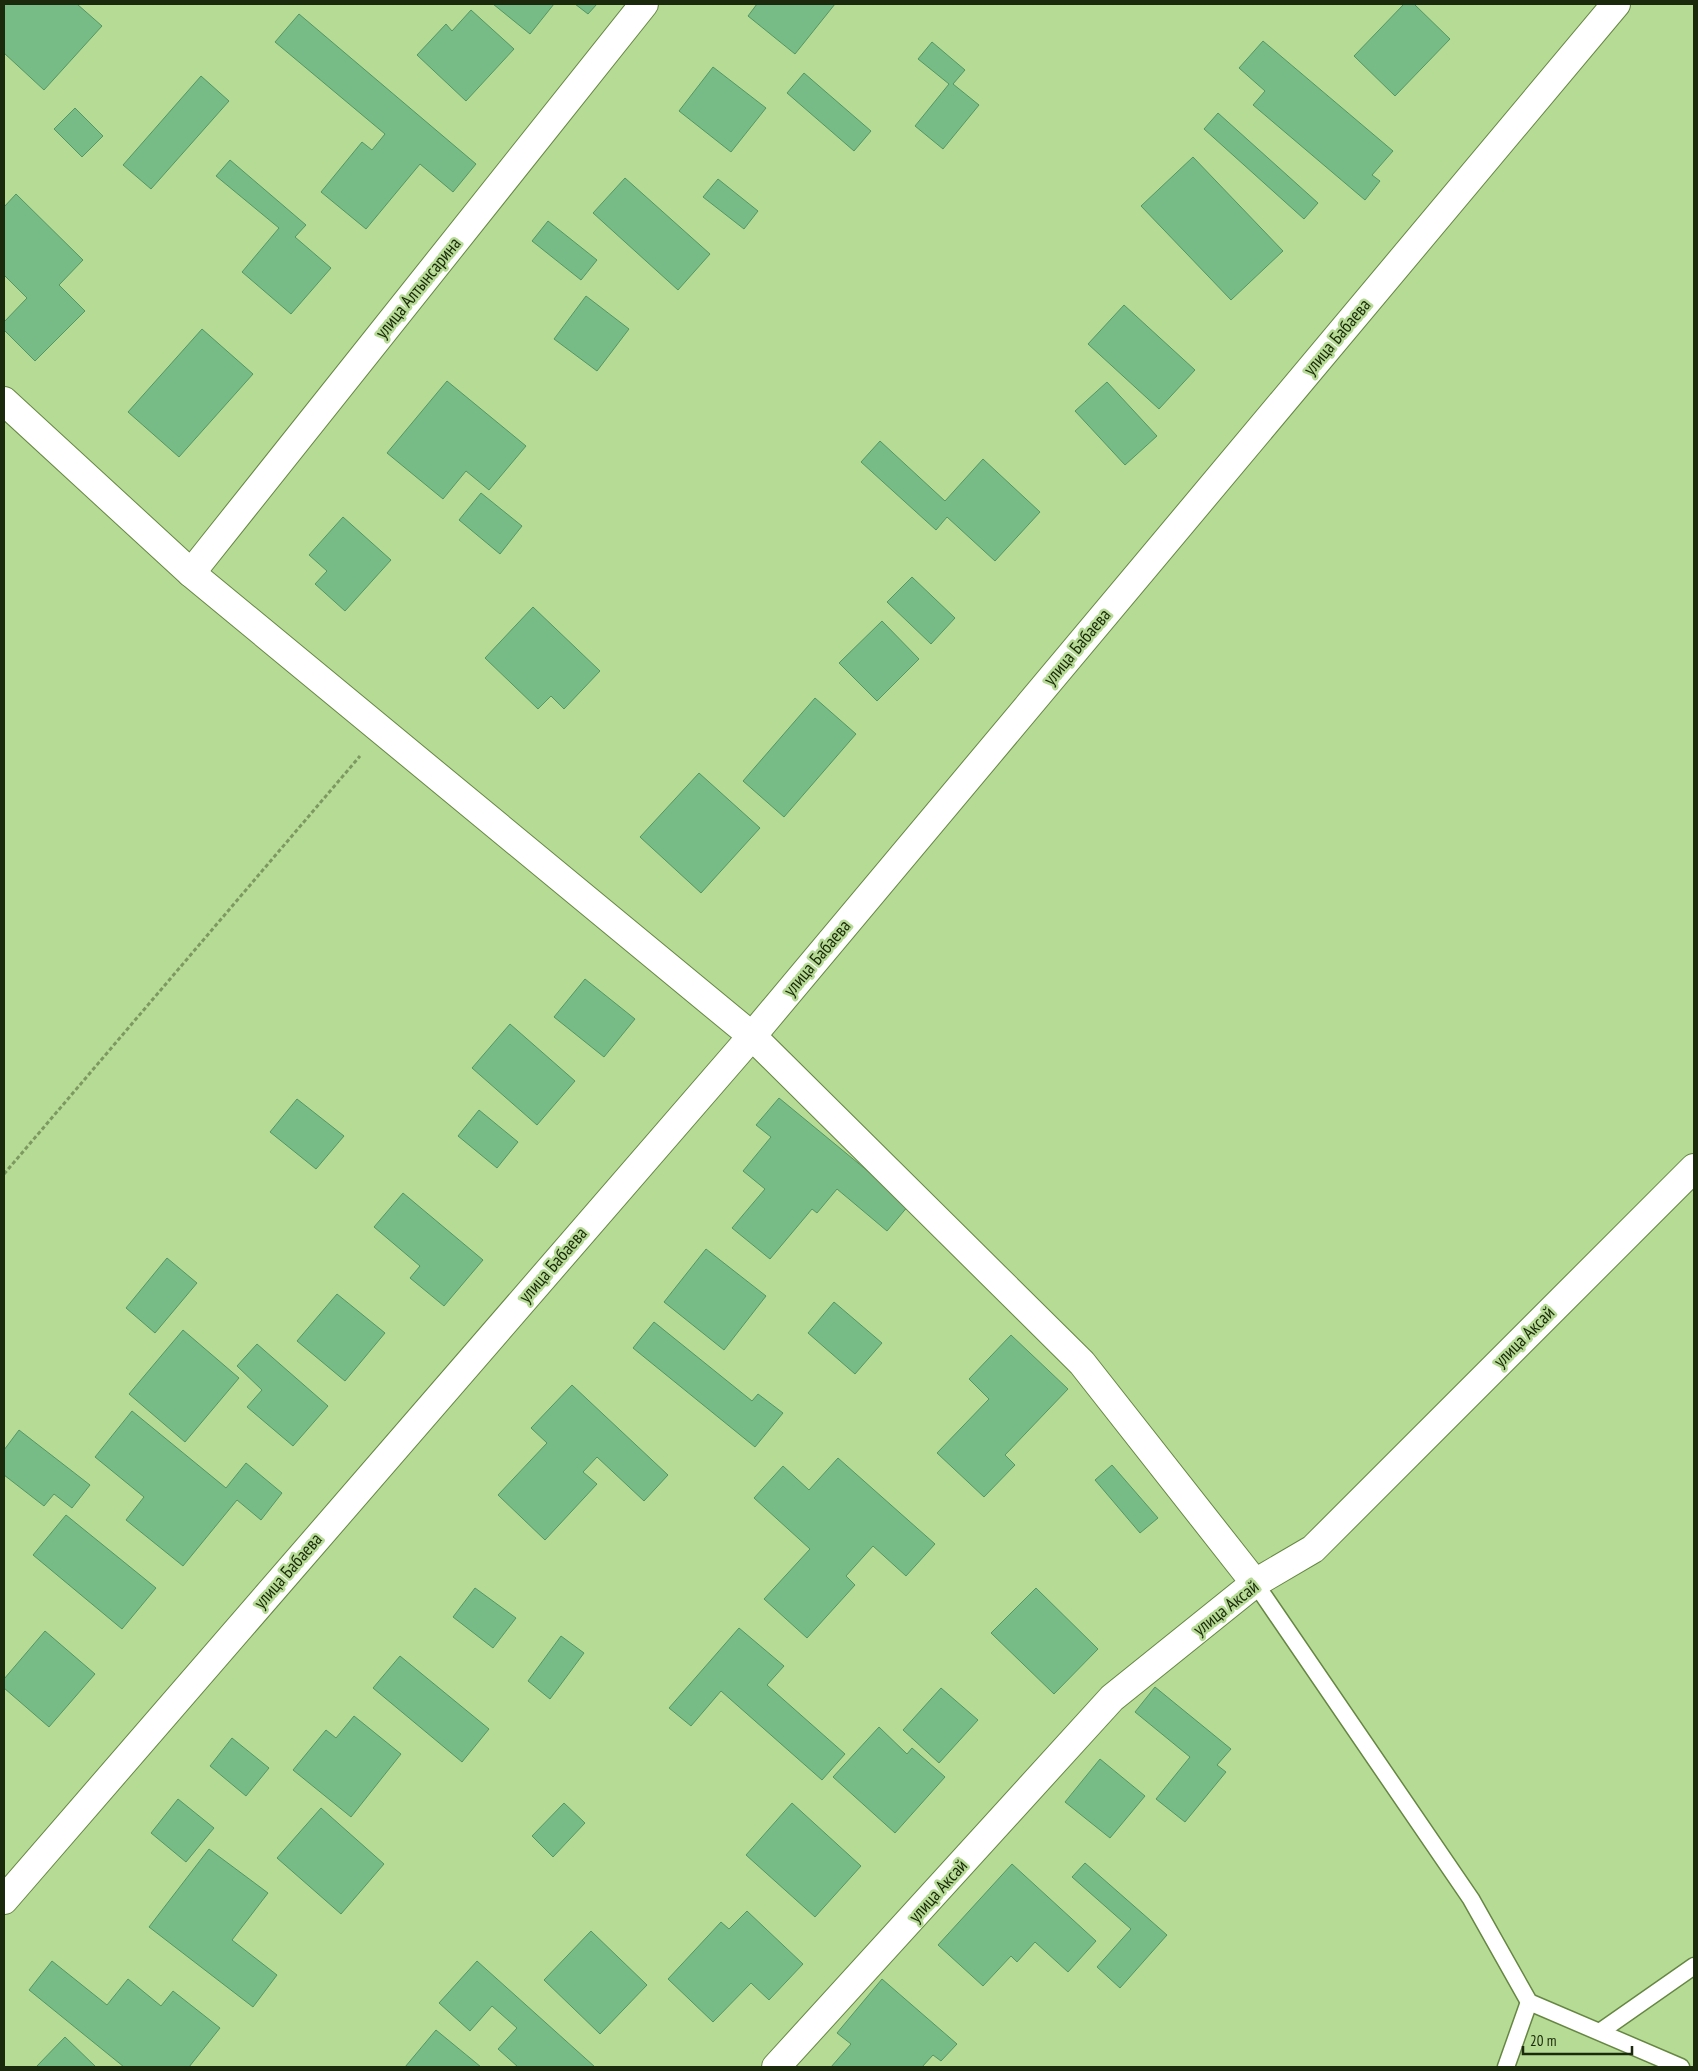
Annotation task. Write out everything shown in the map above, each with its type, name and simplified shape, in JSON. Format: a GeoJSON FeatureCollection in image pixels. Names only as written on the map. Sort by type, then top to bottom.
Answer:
{"type":"FeatureCollection","features":[{"type":"Feature","properties":{"kind":"street","name":"улица Алтынсарина"},"geometry":{"type":"LineString","coordinates":[[191,573],[644,4]]}},
{"type":"Feature","properties":{"kind":"street","name":"улица Бабаева"},"geometry":{"type":"LineString","coordinates":[[4,1900],[752,1036],[1616,4]]}},
{"type":"Feature","properties":{"kind":"street"},"geometry":{"type":"LineString","coordinates":[[4,401],[191,573],[752,1036],[1082,1363],[1255,1583]]}},
{"type":"Feature","properties":{"kind":"street","name":"улица Аксай"},"geometry":{"type":"LineString","coordinates":[[776,2067],[1112,1698],[1255,1583],[1313,1549],[1694,1168]]}},
{"type":"Feature","properties":{"kind":"lane"},"geometry":{"type":"LineString","coordinates":[[1255,1583],[1471,1899],[1529,2002],[1601,2031],[1681,2067]]}},
{"type":"Feature","properties":{"kind":"lane"},"geometry":{"type":"LineString","coordinates":[[1601,2031],[1694,1966]]}},
{"type":"Feature","properties":{"kind":"lane"},"geometry":{"type":"LineString","coordinates":[[1506,2067],[1529,2002]]}},
{"type":"Feature","properties":{"kind":"path"},"geometry":{"type":"LineString","coordinates":[[4,1174],[382,730]]}},
{"type":"Feature","properties":{"kind":"building"},"geometry":{"type":"Polygon","coordinates":[[[4,4],[77,4],[102,26],[44,90],[4,53],[4,4]]]}},
{"type":"Feature","properties":{"kind":"building"},"geometry":{"type":"Polygon","coordinates":[[[493,4],[554,4],[530,34],[493,4]]]}},
{"type":"Feature","properties":{"kind":"building"},"geometry":{"type":"Polygon","coordinates":[[[575,4],[597,4],[588,14],[575,4]]]}},
{"type":"Feature","properties":{"kind":"building"},"geometry":{"type":"Polygon","coordinates":[[[757,4],[835,4],[795,54],[748,16],[757,4]]]}},
{"type":"Feature","properties":{"kind":"building"},"geometry":{"type":"Polygon","coordinates":[[[1404,4],[1414,4],[1450,39],[1395,96],[1354,56],[1404,4]]]}},
{"type":"Feature","properties":{"kind":"building"},"geometry":{"type":"Polygon","coordinates":[[[471,10],[514,49],[466,101],[417,55],[446,24],[452,31],[471,10]]]}},
{"type":"Feature","properties":{"kind":"building"},"geometry":{"type":"Polygon","coordinates":[[[299,14],[476,164],[453,192],[420,164],[366,229],[321,192],[362,142],[372,150],[385,134],[275,42],[299,14]]]}},
{"type":"Feature","properties":{"kind":"building"},"geometry":{"type":"Polygon","coordinates":[[[1263,41],[1393,151],[1372,175],[1380,181],[1365,200],[1253,105],[1265,91],[1239,68],[1263,41]]]}},
{"type":"Feature","properties":{"kind":"building"},"geometry":{"type":"Polygon","coordinates":[[[932,42],[965,70],[953,84],[979,105],[943,149],[915,126],[949,84],[918,59],[932,42]]]}},
{"type":"Feature","properties":{"kind":"building"},"geometry":{"type":"Polygon","coordinates":[[[713,67],[766,108],[731,152],[679,111],[713,67]]]}},
{"type":"Feature","properties":{"kind":"building"},"geometry":{"type":"Polygon","coordinates":[[[804,73],[871,131],[854,151],[787,93],[804,73]]]}},
{"type":"Feature","properties":{"kind":"building"},"geometry":{"type":"Polygon","coordinates":[[[201,76],[229,101],[151,189],[123,165],[201,76]]]}},
{"type":"Feature","properties":{"kind":"building"},"geometry":{"type":"Polygon","coordinates":[[[75,108],[103,136],[82,157],[54,129],[75,108]]]}},
{"type":"Feature","properties":{"kind":"building"},"geometry":{"type":"Polygon","coordinates":[[[1218,113],[1318,203],[1304,219],[1204,129],[1218,113]]]}},
{"type":"Feature","properties":{"kind":"building"},"geometry":{"type":"Polygon","coordinates":[[[1193,157],[1283,251],[1231,300],[1141,206],[1193,157]]]}},
{"type":"Feature","properties":{"kind":"building"},"geometry":{"type":"Polygon","coordinates":[[[230,160],[306,225],[295,237],[331,268],[291,314],[242,272],[279,228],[216,176],[230,160]]]}},
{"type":"Feature","properties":{"kind":"building"},"geometry":{"type":"Polygon","coordinates":[[[625,178],[710,254],[678,290],[593,213],[625,178]]]}},
{"type":"Feature","properties":{"kind":"building"},"geometry":{"type":"Polygon","coordinates":[[[718,179],[758,211],[744,229],[703,197],[718,179]]]}},
{"type":"Feature","properties":{"kind":"building"},"geometry":{"type":"Polygon","coordinates":[[[16,194],[83,260],[59,285],[85,311],[35,361],[4,330],[4,322],[27,298],[4,275],[4,207],[16,194]]]}},
{"type":"Feature","properties":{"kind":"building"},"geometry":{"type":"Polygon","coordinates":[[[548,221],[597,260],[581,280],[532,241],[548,221]]]}},
{"type":"Feature","properties":{"kind":"building"},"geometry":{"type":"Polygon","coordinates":[[[586,296],[629,329],[597,371],[554,339],[586,296]]]}},
{"type":"Feature","properties":{"kind":"building"},"geometry":{"type":"Polygon","coordinates":[[[1124,305],[1195,370],[1159,409],[1088,344],[1124,305]]]}},
{"type":"Feature","properties":{"kind":"building"},"geometry":{"type":"Polygon","coordinates":[[[202,329],[253,374],[179,457],[128,412],[202,329]]]}},
{"type":"Feature","properties":{"kind":"building"},"geometry":{"type":"Polygon","coordinates":[[[447,381],[526,446],[489,490],[466,471],[443,499],[387,453],[447,381]]]}},
{"type":"Feature","properties":{"kind":"building"},"geometry":{"type":"Polygon","coordinates":[[[1107,382],[1157,436],[1125,465],[1075,411],[1107,382]]]}},
{"type":"Feature","properties":{"kind":"building"},"geometry":{"type":"Polygon","coordinates":[[[880,441],[945,501],[983,459],[1040,512],[995,561],[947,517],[936,530],[861,462],[880,441]]]}},
{"type":"Feature","properties":{"kind":"building"},"geometry":{"type":"Polygon","coordinates":[[[481,493],[522,526],[500,554],[459,520],[481,493]]]}},
{"type":"Feature","properties":{"kind":"building"},"geometry":{"type":"Polygon","coordinates":[[[343,517],[391,560],[345,611],[315,584],[327,571],[309,555],[343,517]]]}},
{"type":"Feature","properties":{"kind":"building"},"geometry":{"type":"Polygon","coordinates":[[[912,577],[955,618],[931,644],[887,602],[912,577]]]}},
{"type":"Feature","properties":{"kind":"building"},"geometry":{"type":"Polygon","coordinates":[[[533,607],[600,671],[564,709],[551,696],[538,709],[485,658],[533,607]]]}},
{"type":"Feature","properties":{"kind":"building"},"geometry":{"type":"Polygon","coordinates":[[[882,621],[919,659],[877,701],[839,663],[882,621]]]}},
{"type":"Feature","properties":{"kind":"building"},"geometry":{"type":"Polygon","coordinates":[[[815,698],[856,734],[784,817],[743,781],[815,698]]]}},
{"type":"Feature","properties":{"kind":"building"},"geometry":{"type":"Polygon","coordinates":[[[699,773],[760,828],[701,893],[640,837],[699,773]]]}},
{"type":"Feature","properties":{"kind":"building"},"geometry":{"type":"Polygon","coordinates":[[[585,979],[635,1019],[604,1057],[554,1017],[585,979]]]}},
{"type":"Feature","properties":{"kind":"building"},"geometry":{"type":"Polygon","coordinates":[[[510,1024],[575,1081],[537,1125],[472,1068],[510,1024]]]}},
{"type":"Feature","properties":{"kind":"building"},"geometry":{"type":"Polygon","coordinates":[[[779,1098],[909,1205],[887,1231],[837,1189],[817,1213],[812,1209],[770,1259],[732,1228],[765,1189],[743,1171],[771,1137],[756,1125],[779,1098]]]}},
{"type":"Feature","properties":{"kind":"building"},"geometry":{"type":"Polygon","coordinates":[[[297,1099],[344,1136],[316,1169],[270,1132],[297,1099]]]}},
{"type":"Feature","properties":{"kind":"building"},"geometry":{"type":"Polygon","coordinates":[[[479,1110],[518,1142],[497,1168],[458,1136],[479,1110]]]}},
{"type":"Feature","properties":{"kind":"building"},"geometry":{"type":"Polygon","coordinates":[[[403,1193],[483,1260],[444,1306],[410,1278],[420,1266],[374,1227],[403,1193]]]}},
{"type":"Feature","properties":{"kind":"building"},"geometry":{"type":"Polygon","coordinates":[[[706,1249],[766,1296],[724,1350],[664,1302],[706,1249]]]}},
{"type":"Feature","properties":{"kind":"building"},"geometry":{"type":"Polygon","coordinates":[[[167,1258],[197,1283],[155,1333],[126,1308],[167,1258]]]}},
{"type":"Feature","properties":{"kind":"building"},"geometry":{"type":"Polygon","coordinates":[[[337,1294],[385,1333],[345,1381],[297,1341],[337,1294]]]}},
{"type":"Feature","properties":{"kind":"building"},"geometry":{"type":"Polygon","coordinates":[[[834,1302],[882,1343],[855,1374],[808,1333],[834,1302]]]}},
{"type":"Feature","properties":{"kind":"building"},"geometry":{"type":"Polygon","coordinates":[[[654,1322],[752,1401],[758,1394],[783,1413],[755,1447],[633,1348],[654,1322]]]}},
{"type":"Feature","properties":{"kind":"building"},"geometry":{"type":"Polygon","coordinates":[[[183,1330],[239,1378],[185,1442],[129,1394],[183,1330]]]}},
{"type":"Feature","properties":{"kind":"building"},"geometry":{"type":"Polygon","coordinates":[[[1011,1335],[1068,1389],[1005,1455],[1015,1465],[984,1497],[937,1453],[989,1399],[969,1379],[1011,1335]]]}},
{"type":"Feature","properties":{"kind":"building"},"geometry":{"type":"Polygon","coordinates":[[[257,1344],[328,1406],[293,1446],[247,1407],[262,1390],[237,1366],[257,1344]]]}},
{"type":"Feature","properties":{"kind":"building"},"geometry":{"type":"Polygon","coordinates":[[[572,1385],[668,1475],[644,1501],[597,1457],[583,1472],[597,1484],[545,1540],[498,1495],[547,1443],[531,1428],[572,1385]]]}},
{"type":"Feature","properties":{"kind":"building"},"geometry":{"type":"Polygon","coordinates":[[[132,1411],[226,1488],[246,1463],[282,1493],[261,1520],[237,1500],[183,1566],[126,1520],[144,1497],[95,1457],[132,1411]]]}},
{"type":"Feature","properties":{"kind":"building"},"geometry":{"type":"Polygon","coordinates":[[[19,1430],[90,1485],[72,1508],[54,1494],[44,1506],[4,1475],[4,1450],[19,1430]]]}},
{"type":"Feature","properties":{"kind":"building"},"geometry":{"type":"Polygon","coordinates":[[[838,1458],[935,1544],[906,1576],[873,1546],[846,1576],[855,1585],[807,1638],[764,1599],[810,1549],[754,1498],[783,1466],[809,1490],[838,1458]]]}},
{"type":"Feature","properties":{"kind":"building"},"geometry":{"type":"Polygon","coordinates":[[[1112,1465],[1158,1518],[1140,1533],[1095,1480],[1112,1465]]]}},
{"type":"Feature","properties":{"kind":"building"},"geometry":{"type":"Polygon","coordinates":[[[66,1515],[156,1588],[122,1629],[33,1555],[66,1515]]]}},
{"type":"Feature","properties":{"kind":"building"},"geometry":{"type":"Polygon","coordinates":[[[475,1588],[516,1618],[493,1648],[453,1617],[475,1588]]]}},
{"type":"Feature","properties":{"kind":"building"},"geometry":{"type":"Polygon","coordinates":[[[1036,1588],[1098,1649],[1054,1694],[991,1633],[1036,1588]]]}},
{"type":"Feature","properties":{"kind":"building"},"geometry":{"type":"Polygon","coordinates":[[[739,1628],[784,1666],[767,1685],[845,1754],[822,1780],[721,1691],[691,1726],[669,1708],[739,1628]]]}},
{"type":"Feature","properties":{"kind":"building"},"geometry":{"type":"Polygon","coordinates":[[[45,1631],[95,1674],[49,1727],[4,1688],[4,1679],[45,1631]]]}},
{"type":"Feature","properties":{"kind":"building"},"geometry":{"type":"Polygon","coordinates":[[[561,1636],[584,1653],[550,1699],[528,1681],[561,1636]]]}},
{"type":"Feature","properties":{"kind":"building"},"geometry":{"type":"Polygon","coordinates":[[[400,1656],[489,1729],[462,1762],[373,1688],[400,1656]]]}},
{"type":"Feature","properties":{"kind":"building"},"geometry":{"type":"Polygon","coordinates":[[[1155,1687],[1231,1749],[1217,1765],[1226,1772],[1185,1822],[1156,1799],[1190,1757],[1135,1712],[1155,1687]]]}},
{"type":"Feature","properties":{"kind":"building"},"geometry":{"type":"Polygon","coordinates":[[[941,1688],[978,1720],[939,1763],[903,1730],[941,1688]]]}},
{"type":"Feature","properties":{"kind":"building"},"geometry":{"type":"Polygon","coordinates":[[[354,1716],[401,1754],[351,1817],[293,1770],[326,1730],[336,1738],[354,1716]]]}},
{"type":"Feature","properties":{"kind":"building"},"geometry":{"type":"Polygon","coordinates":[[[879,1727],[907,1754],[912,1748],[945,1777],[895,1833],[833,1777],[879,1727]]]}},
{"type":"Feature","properties":{"kind":"building"},"geometry":{"type":"Polygon","coordinates":[[[232,1738],[269,1768],[246,1796],[210,1766],[232,1738]]]}},
{"type":"Feature","properties":{"kind":"building"},"geometry":{"type":"Polygon","coordinates":[[[1100,1759],[1145,1796],[1110,1838],[1065,1802],[1100,1759]]]}},
{"type":"Feature","properties":{"kind":"building"},"geometry":{"type":"Polygon","coordinates":[[[178,1799],[214,1828],[186,1862],[151,1833],[178,1799]]]}},
{"type":"Feature","properties":{"kind":"building"},"geometry":{"type":"Polygon","coordinates":[[[564,1803],[585,1823],[553,1857],[532,1836],[564,1803]]]}},
{"type":"Feature","properties":{"kind":"building"},"geometry":{"type":"Polygon","coordinates":[[[792,1803],[861,1866],[815,1917],[746,1855],[792,1803]]]}},
{"type":"Feature","properties":{"kind":"building"},"geometry":{"type":"Polygon","coordinates":[[[321,1808],[384,1864],[341,1914],[277,1858],[321,1808]]]}},
{"type":"Feature","properties":{"kind":"building"},"geometry":{"type":"Polygon","coordinates":[[[209,1849],[268,1893],[232,1940],[277,1975],[253,2007],[149,1927],[209,1849]]]}},
{"type":"Feature","properties":{"kind":"building"},"geometry":{"type":"Polygon","coordinates":[[[1085,1863],[1167,1935],[1120,1988],[1097,1967],[1131,1929],[1072,1877],[1085,1863]]]}},
{"type":"Feature","properties":{"kind":"building"},"geometry":{"type":"Polygon","coordinates":[[[1012,1864],[1096,1941],[1068,1972],[1035,1942],[1017,1962],[1011,1956],[983,1986],[938,1945],[1012,1864]]]}},
{"type":"Feature","properties":{"kind":"building"},"geometry":{"type":"Polygon","coordinates":[[[747,1911],[803,1964],[769,2000],[751,1983],[713,2022],[668,1979],[721,1922],[729,1929],[747,1911]]]}},
{"type":"Feature","properties":{"kind":"building"},"geometry":{"type":"Polygon","coordinates":[[[591,1931],[647,1985],[600,2034],[544,1980],[591,1931]]]}},
{"type":"Feature","properties":{"kind":"building"},"geometry":{"type":"Polygon","coordinates":[[[52,1961],[107,2005],[128,1979],[161,2006],[173,1991],[220,2028],[189,2067],[124,2067],[29,1990],[52,1961]]]}},
{"type":"Feature","properties":{"kind":"building"},"geometry":{"type":"Polygon","coordinates":[[[477,1961],[595,2067],[518,2067],[498,2049],[517,2028],[492,2006],[470,2031],[439,2003],[477,1961]]]}},
{"type":"Feature","properties":{"kind":"building"},"geometry":{"type":"Polygon","coordinates":[[[882,1979],[957,2044],[941,2061],[933,2055],[922,2067],[831,2067],[851,2044],[837,2033],[882,1979]]]}},
{"type":"Feature","properties":{"kind":"building"},"geometry":{"type":"Polygon","coordinates":[[[436,2030],[481,2067],[405,2067],[436,2030]]]}},
{"type":"Feature","properties":{"kind":"building"},"geometry":{"type":"Polygon","coordinates":[[[65,2037],[96,2067],[36,2067],[65,2037]]]}}]}
